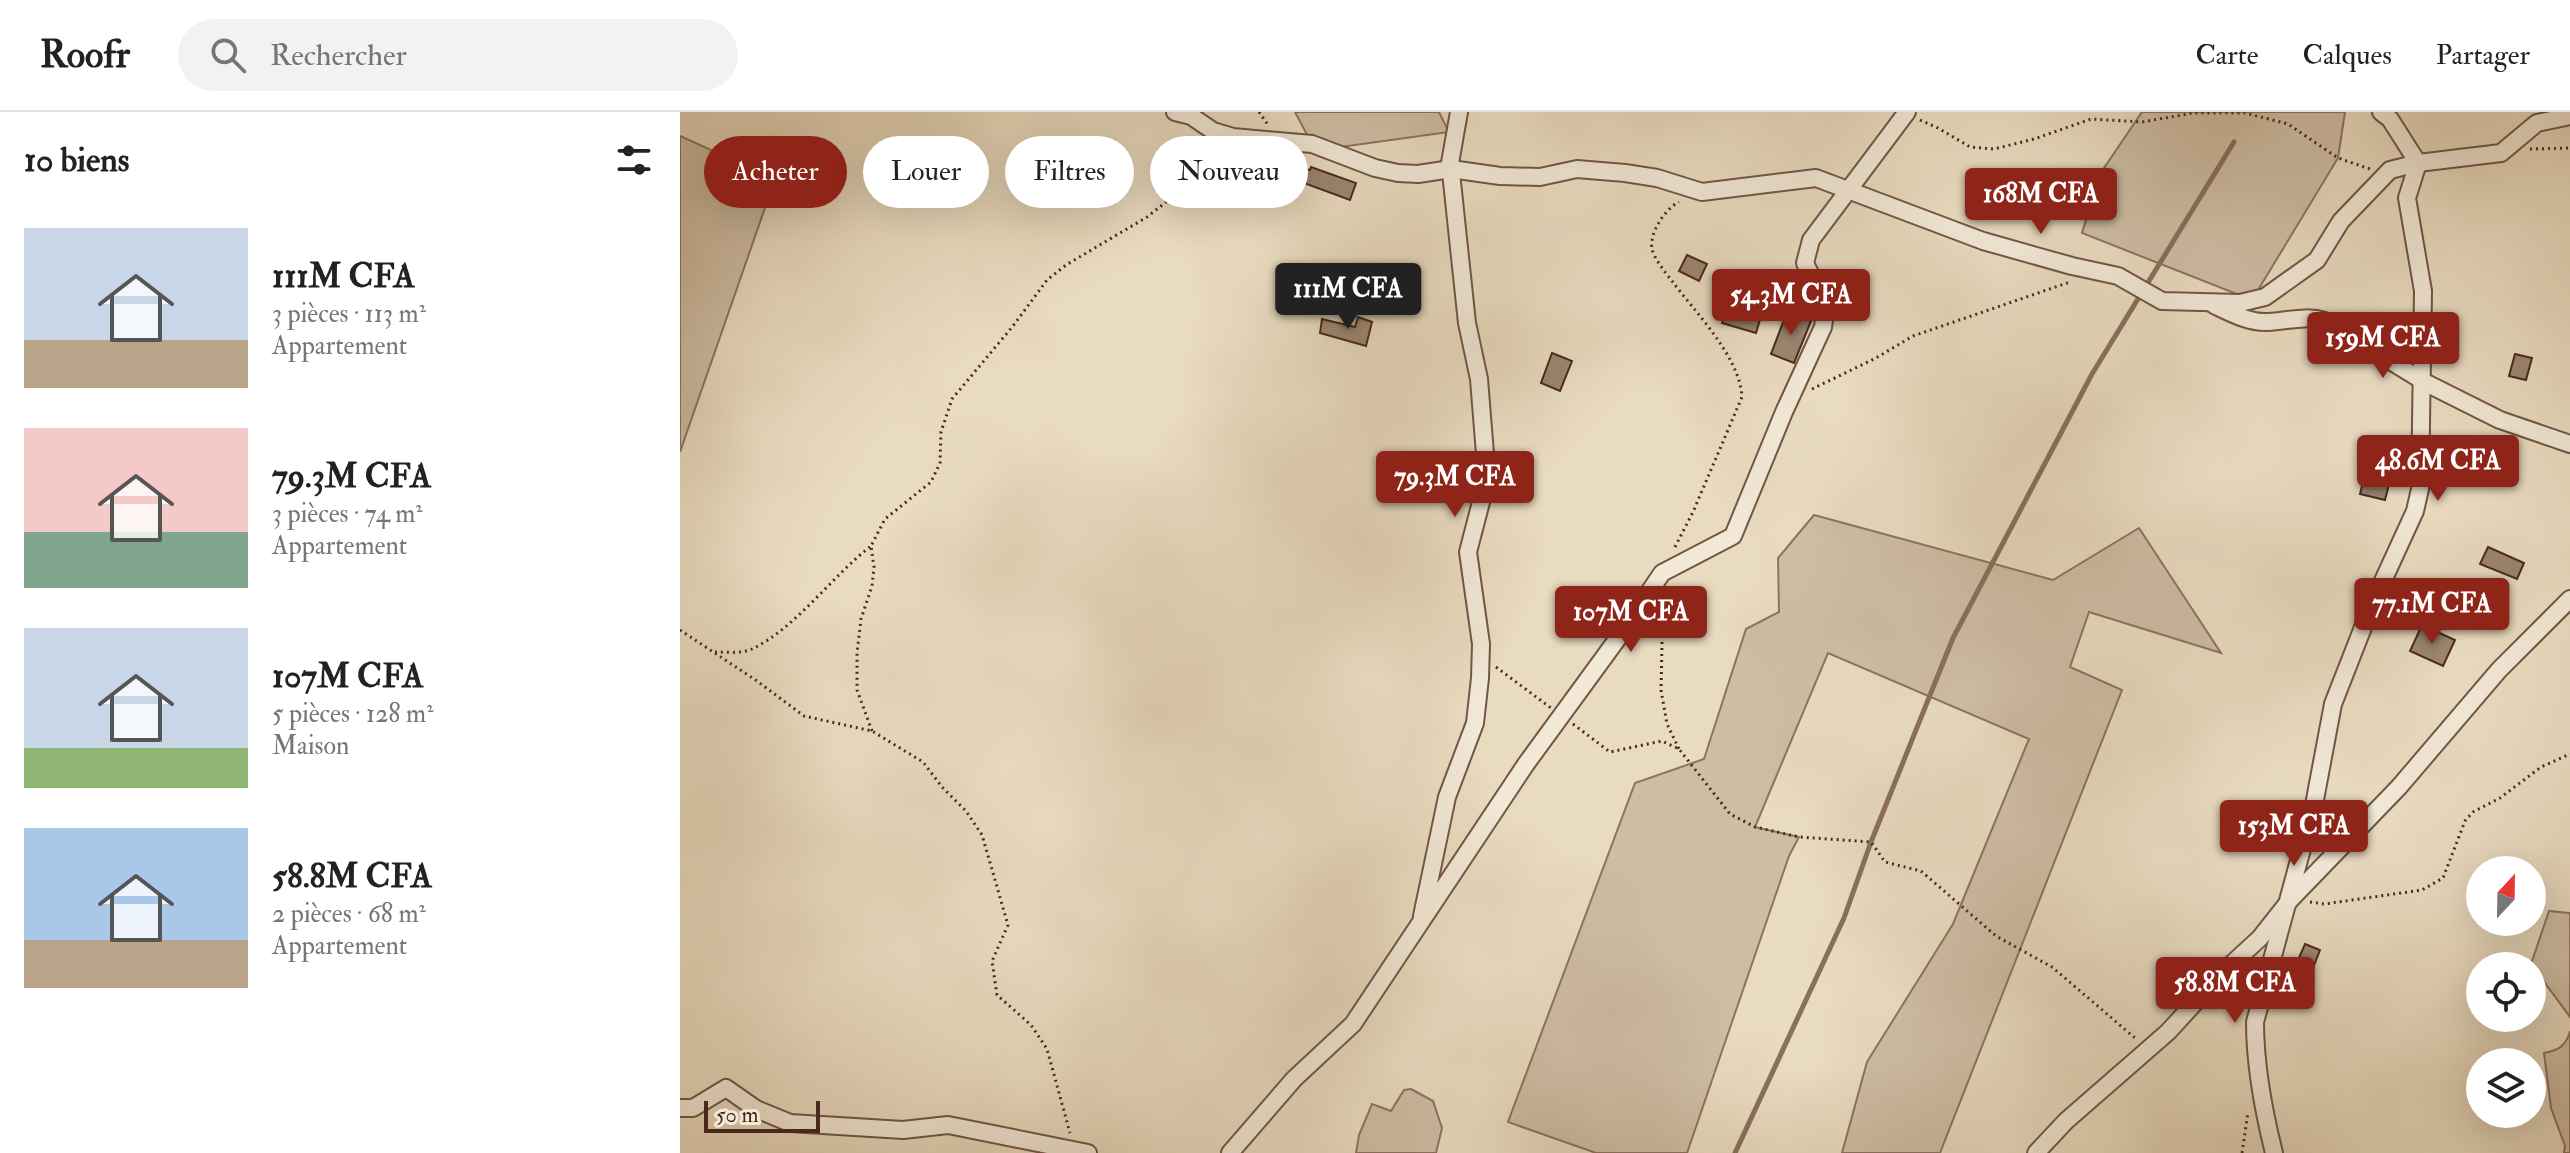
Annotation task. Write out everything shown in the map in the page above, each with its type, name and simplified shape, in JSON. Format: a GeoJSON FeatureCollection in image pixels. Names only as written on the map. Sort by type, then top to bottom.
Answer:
{"type":"FeatureCollection","features":[{"type":"Feature","properties":{"kind":"street"},"geometry":{"type":"LineString","coordinates":[[1175,112],[1191,116],[1213,131],[1233,137],[1312,144],[1375,168],[1398,173],[1418,174],[1451,169],[1500,176],[1540,177],[1577,169],[1657,178],[1702,192],[1816,178],[1983,241],[2118,276],[2162,301],[2208,303],[2240,303],[2265,297],[2317,260],[2341,221],[2390,170],[2418,163],[2501,153],[2537,123],[2570,116]]}},
{"type":"Feature","properties":{"kind":"street"},"geometry":{"type":"LineString","coordinates":[[1421,922],[1447,797],[1475,723],[1481,654],[1468,552],[1487,479],[1479,379],[1467,323],[1451,169],[1459,112]]}},
{"type":"Feature","properties":{"kind":"street"},"geometry":{"type":"LineString","coordinates":[[2274,1153],[2255,1057],[2255,1022],[2314,805],[2333,704],[2371,607],[2415,511],[2420,489],[2423,291],[2407,198],[2418,163],[2390,119],[2381,112]]}},
{"type":"Feature","properties":{"kind":"street"},"geometry":{"type":"LineString","coordinates":[[1230,1153],[1294,1079],[1353,1024],[1526,764],[1662,573],[1733,536],[1823,327],[1826,307],[1805,263],[1811,240],[1906,113]]}},
{"type":"Feature","properties":{"kind":"street"},"geometry":{"type":"LineString","coordinates":[[2208,303],[2240,317],[2265,322],[2311,317],[2325,321],[2422,380],[2500,420],[2570,444]]}},
{"type":"Feature","properties":{"kind":"street"},"geometry":{"type":"LineString","coordinates":[[2036,1153],[2066,1121],[2168,1032],[2222,973],[2260,938],[2290,900],[2399,787],[2499,670],[2570,599]]}},
{"type":"Feature","properties":{"kind":"street"},"geometry":{"type":"LineString","coordinates":[[680,1108],[693,1108],[726,1088],[756,1109],[790,1123],[903,1130],[948,1125],[1088,1153]]}},
{"type":"Feature","properties":{"kind":"path"},"geometry":{"type":"LineString","coordinates":[[1906,113],[1970,147],[1994,149],[2091,119],[2142,122],[2193,113],[2244,113],[2288,124],[2338,158],[2365,169],[2390,170]]}},
{"type":"Feature","properties":{"kind":"path"},"geometry":{"type":"LineString","coordinates":[[714,652],[750,650],[772,636],[848,563],[871,546],[885,519],[931,482],[940,463],[941,432],[952,399],[1047,280],[1066,265],[1147,217],[1175,195],[1196,144],[1213,131]]}},
{"type":"Feature","properties":{"kind":"path"},"geometry":{"type":"LineString","coordinates":[[2501,153],[2540,147],[2570,148]]}},
{"type":"Feature","properties":{"kind":"path"},"geometry":{"type":"LineString","coordinates":[[1675,548],[1742,397],[1726,353],[1661,267],[1652,249],[1653,234],[1670,206],[1702,192]]}},
{"type":"Feature","properties":{"kind":"path"},"geometry":{"type":"LineString","coordinates":[[1806,394],[1817,385],[1876,358],[1913,336],[2096,272]]}},
{"type":"Feature","properties":{"kind":"path"},"geometry":{"type":"LineString","coordinates":[[871,546],[874,567],[872,586],[861,619],[857,690],[872,731]]}},
{"type":"Feature","properties":{"kind":"path"},"geometry":{"type":"LineString","coordinates":[[1662,573],[1664,623],[1661,690],[1667,724],[1679,749],[1730,814],[1755,827],[1799,837],[1871,842],[1885,862],[1921,871],[1996,936],[2052,967],[2148,1050]]}},
{"type":"Feature","properties":{"kind":"path"},"geometry":{"type":"LineString","coordinates":[[680,630],[804,716],[872,731],[923,762],[966,811],[982,835],[1008,925],[992,961],[997,995],[1031,1025],[1047,1049],[1070,1131],[1070,1150]]}},
{"type":"Feature","properties":{"kind":"path"},"geometry":{"type":"LineString","coordinates":[[1481,654],[1610,752],[1662,741],[1679,749]]}},
{"type":"Feature","properties":{"kind":"path"},"geometry":{"type":"LineString","coordinates":[[2290,900],[2324,904],[2422,890],[2443,878],[2465,821],[2473,812],[2500,798],[2541,767],[2570,754]]}},
{"type":"Feature","properties":{"kind":"shaded area"},"geometry":{"type":"Polygon","coordinates":[[[1295,112],[1439,112],[1449,132],[1326,149],[1312,144],[1295,112]]]}},
{"type":"Feature","properties":{"kind":"shaded area"},"geometry":{"type":"Polygon","coordinates":[[[2142,112],[2345,112],[2338,158],[2252,300],[2082,233],[2100,174],[2142,112]]]}},
{"type":"Feature","properties":{"kind":"shaded area"},"geometry":{"type":"Polygon","coordinates":[[[680,136],[704,147],[704,208],[765,208],[680,452],[680,136]]]}},
{"type":"Feature","properties":{"kind":"shaded area"},"geometry":{"type":"Polygon","coordinates":[[[1814,515],[2053,580],[2139,528],[2221,653],[2089,612],[2070,667],[2122,690],[1940,1153],[1842,1153],[1867,1062],[1953,924],[2029,739],[1828,653],[1755,827],[1799,837],[1789,856],[1687,1153],[1596,1153],[1508,1122],[1635,783],[1704,759],[1746,629],[1779,612],[1778,558],[1814,515]]]}},
{"type":"Feature","properties":{"kind":"shaded area"},"geometry":{"type":"Polygon","coordinates":[[[2549,911],[2570,913],[2570,1017],[2546,984],[2546,952],[2535,952],[2541,936],[2546,936],[2549,911]]]}},
{"type":"Feature","properties":{"kind":"shaded area"},"geometry":{"type":"Polygon","coordinates":[[[2570,1031],[2570,1153],[2564,1153],[2565,1146],[2551,1108],[2546,1069],[2546,1053],[2561,1047],[2570,1031]]]}},
{"type":"Feature","properties":{"kind":"shaded area"},"geometry":{"type":"Polygon","coordinates":[[[1411,1089],[1433,1101],[1442,1128],[1436,1153],[1356,1153],[1359,1135],[1372,1104],[1391,1111],[1404,1090],[1411,1089]]]}},
{"type":"Feature","properties":{"kind":"building"},"geometry":{"type":"Polygon","coordinates":[[[1311,167],[1356,183],[1350,200],[1308,184],[1308,170],[1311,167]]]}},
{"type":"Feature","properties":{"kind":"building"},"geometry":{"type":"Polygon","coordinates":[[[1687,255],[1707,264],[1699,281],[1679,271],[1687,255]]]}},
{"type":"Feature","properties":{"kind":"building"},"geometry":{"type":"Polygon","coordinates":[[[1731,293],[1765,303],[1756,333],[1722,323],[1731,293]]]}},
{"type":"Feature","properties":{"kind":"building"},"geometry":{"type":"Polygon","coordinates":[[[1787,312],[1811,321],[1794,363],[1771,354],[1787,312]]]}},
{"type":"Feature","properties":{"kind":"building"},"geometry":{"type":"Polygon","coordinates":[[[1358,317],[1372,322],[1366,346],[1320,333],[1322,319],[1355,327],[1358,317]]]}},
{"type":"Feature","properties":{"kind":"building"},"geometry":{"type":"Polygon","coordinates":[[[1552,353],[1572,361],[1560,391],[1541,383],[1552,353]]]}},
{"type":"Feature","properties":{"kind":"building"},"geometry":{"type":"Polygon","coordinates":[[[2515,354],[2532,358],[2526,380],[2509,376],[2515,354]]]}},
{"type":"Feature","properties":{"kind":"building"},"geometry":{"type":"Polygon","coordinates":[[[2364,478],[2389,484],[2385,500],[2360,494],[2364,478]]]}},
{"type":"Feature","properties":{"kind":"building"},"geometry":{"type":"Polygon","coordinates":[[[2488,547],[2524,563],[2517,579],[2480,564],[2488,547]]]}},
{"type":"Feature","properties":{"kind":"building"},"geometry":{"type":"Polygon","coordinates":[[[2422,625],[2455,640],[2443,666],[2410,651],[2422,625]]]}},
{"type":"Feature","properties":{"kind":"building"},"geometry":{"type":"Polygon","coordinates":[[[2305,944],[2320,950],[2311,973],[2295,967],[2305,944]]]}},
{"type":"Feature","properties":{"kind":"waterway"},"geometry":{"type":"LineString","coordinates":[[1735,1153],[1844,918],[1871,842],[1953,638],[2092,374],[2234,142]]}}]}
